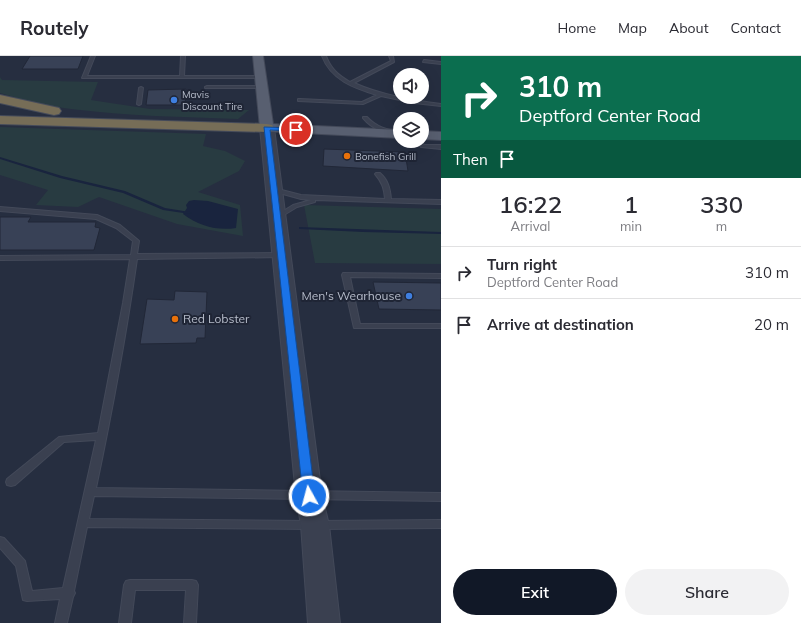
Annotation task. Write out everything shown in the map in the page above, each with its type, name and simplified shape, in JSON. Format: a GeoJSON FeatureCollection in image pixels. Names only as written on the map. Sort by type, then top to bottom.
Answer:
{"type":"FeatureCollection","features":[{"type":"Feature","properties":{"kind":"highway"},"geometry":{"type":"LineString","coordinates":[[0,99],[60,112],[119,118],[142,123]]}},
{"type":"Feature","properties":{"kind":"highway"},"geometry":{"type":"LineString","coordinates":[[0,115],[77,119],[101,122]]}},
{"type":"Feature","properties":{"kind":"highway"},"geometry":{"type":"LineString","coordinates":[[0,120],[142,123],[266,128]]}},
{"type":"Feature","properties":{"kind":"highway"},"geometry":{"type":"LineString","coordinates":[[0,125],[48,122]]}},
{"type":"Feature","properties":{"kind":"main road"},"geometry":{"type":"LineString","coordinates":[[258,56],[266,128],[393,134]]}},
{"type":"Feature","properties":{"kind":"main road"},"geometry":{"type":"LineString","coordinates":[[429,139],[441,136]]}},
{"type":"Feature","properties":{"kind":"street"},"geometry":{"type":"LineString","coordinates":[[266,128],[309,496],[315,525],[324,623]]}},
{"type":"Feature","properties":{"kind":"lane"},"geometry":{"type":"LineString","coordinates":[[93,56],[84,77],[182,77],[262,82]]}},
{"type":"Feature","properties":{"kind":"lane"},"geometry":{"type":"LineString","coordinates":[[182,77],[183,56]]}},
{"type":"Feature","properties":{"kind":"lane"},"geometry":{"type":"LineString","coordinates":[[324,56],[331,70],[351,83],[382,94],[441,105]]}},
{"type":"Feature","properties":{"kind":"lane"},"geometry":{"type":"LineString","coordinates":[[351,83],[393,61],[391,56]]}},
{"type":"Feature","properties":{"kind":"lane"},"geometry":{"type":"LineString","coordinates":[[424,61],[441,63]]}},
{"type":"Feature","properties":{"kind":"lane"},"geometry":{"type":"LineString","coordinates":[[207,87],[262,82]]}},
{"type":"Feature","properties":{"kind":"lane"},"geometry":{"type":"LineString","coordinates":[[139,104],[141,88]]}},
{"type":"Feature","properties":{"kind":"lane"},"geometry":{"type":"LineString","coordinates":[[300,100],[363,103],[382,94]]}},
{"type":"Feature","properties":{"kind":"lane"},"geometry":{"type":"LineString","coordinates":[[365,118],[370,124],[381,130],[393,133]]}},
{"type":"Feature","properties":{"kind":"lane"},"geometry":{"type":"LineString","coordinates":[[429,147],[441,148]]}},
{"type":"Feature","properties":{"kind":"lane"},"geometry":{"type":"LineString","coordinates":[[378,174],[384,178],[387,186],[388,200]]}},
{"type":"Feature","properties":{"kind":"lane"},"geometry":{"type":"LineString","coordinates":[[274,190],[301,197],[326,200],[441,202]]}},
{"type":"Feature","properties":{"kind":"lane"},"geometry":{"type":"LineString","coordinates":[[277,217],[304,203],[326,200]]}},
{"type":"Feature","properties":{"kind":"lane"},"geometry":{"type":"LineString","coordinates":[[0,209],[97,217],[129,234],[136,241],[127,303],[102,436],[61,623]]}},
{"type":"Feature","properties":{"kind":"lane"},"geometry":{"type":"LineString","coordinates":[[0,258],[281,255]]}},
{"type":"Feature","properties":{"kind":"lane"},"geometry":{"type":"LineString","coordinates":[[441,276],[346,274],[358,326],[441,326]]}},
{"type":"Feature","properties":{"kind":"lane"},"geometry":{"type":"LineString","coordinates":[[11,482],[62,438],[102,436]]}},
{"type":"Feature","properties":{"kind":"lane"},"geometry":{"type":"LineString","coordinates":[[90,492],[441,497]]}},
{"type":"Feature","properties":{"kind":"lane"},"geometry":{"type":"LineString","coordinates":[[83,523],[315,525],[441,524]]}},
{"type":"Feature","properties":{"kind":"lane"},"geometry":{"type":"LineString","coordinates":[[0,541],[21,564],[27,596],[69,592]]}},
{"type":"Feature","properties":{"kind":"lane"},"geometry":{"type":"LineString","coordinates":[[125,623],[130,585],[192,585],[190,623]]}},
{"type":"Feature","properties":{"kind":"shaded area"},"geometry":{"type":"Polygon","coordinates":[[[0,77],[2,80],[98,82],[91,100],[150,109],[249,110],[238,119],[134,115],[71,109],[0,93],[0,77]]]}},
{"type":"Feature","properties":{"kind":"shaded area"},"geometry":{"type":"Polygon","coordinates":[[[0,127],[206,134],[203,146],[225,151],[245,161],[239,171],[198,192],[240,205],[243,236],[177,224],[99,197],[78,207],[36,205],[48,190],[0,175],[0,127]]]}},
{"type":"Feature","properties":{"kind":"shaded area"},"geometry":{"type":"Polygon","coordinates":[[[304,205],[441,209],[441,264],[315,263],[304,205]]]}},
{"type":"Feature","properties":{"kind":"water"},"geometry":{"type":"Polygon","coordinates":[[[189,201],[208,201],[238,209],[236,228],[222,229],[208,227],[195,222],[183,214],[189,201]]]}},
{"type":"Feature","properties":{"kind":"building"},"geometry":{"type":"Polygon","coordinates":[[[30,56],[83,56],[78,69],[22,69],[30,56]]]}},
{"type":"Feature","properties":{"kind":"building","name":"Mavis Discount Tire"},"geometry":{"type":"Polygon","coordinates":[[[186,89],[185,105],[146,105],[148,90],[186,89]]]}},
{"type":"Feature","properties":{"kind":"building"},"geometry":{"type":"Polygon","coordinates":[[[324,149],[405,152],[408,171],[323,166],[324,149]]]}},
{"type":"Feature","properties":{"kind":"building"},"geometry":{"type":"Polygon","coordinates":[[[0,217],[31,217],[28,222],[96,222],[95,227],[100,228],[94,250],[0,250],[0,217]]]}},
{"type":"Feature","properties":{"kind":"building","name":"Men's Wearhouse"},"geometry":{"type":"Polygon","coordinates":[[[373,282],[441,283],[441,310],[379,309],[373,282]]]}},
{"type":"Feature","properties":{"kind":"building","name":"Red Lobster"},"geometry":{"type":"Polygon","coordinates":[[[175,291],[207,292],[205,338],[197,338],[196,343],[140,344],[147,299],[174,300],[175,291]]]}},
{"type":"Feature","properties":{"kind":"waterway"},"geometry":{"type":"LineString","coordinates":[[0,158],[61,177],[124,192],[164,209],[190,213]]}},
{"type":"Feature","properties":{"kind":"waterway"},"geometry":{"type":"LineString","coordinates":[[300,228],[441,233]]}},
{"type":"Feature","properties":{"kind":"place","name":"Mavis Discount Tire"},"geometry":{"type":"Point","coordinates":[174,100]}},
{"type":"Feature","properties":{"kind":"place","name":"Bonefish Grill"},"geometry":{"type":"Point","coordinates":[347,156]}},
{"type":"Feature","properties":{"kind":"place","name":"Men's Wearhouse"},"geometry":{"type":"Point","coordinates":[409,296]}},
{"type":"Feature","properties":{"kind":"place","name":"Red Lobster"},"geometry":{"type":"Point","coordinates":[175,319]}},
{"type":"Feature","properties":{"kind":"route"},"geometry":{"type":"LineString","coordinates":[[296,130],[266,128],[309,496]]}}]}
